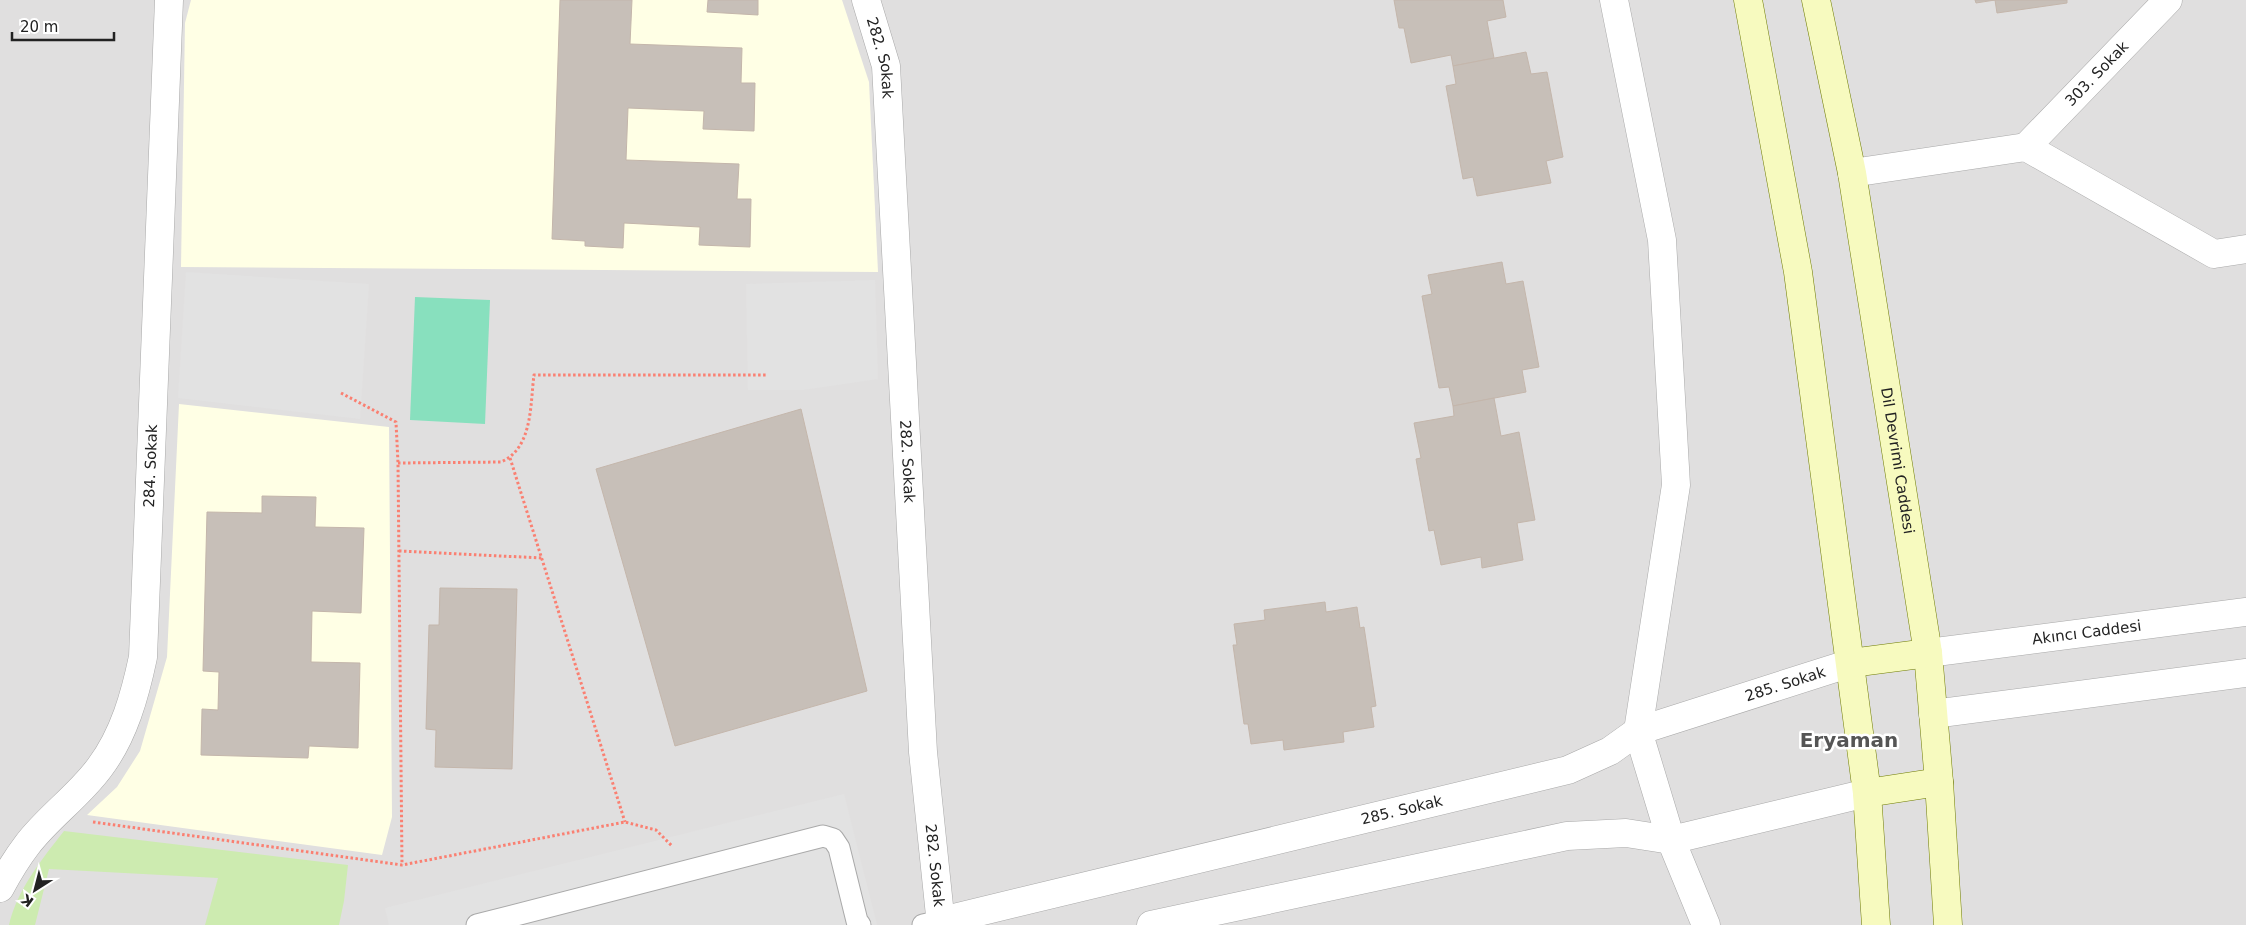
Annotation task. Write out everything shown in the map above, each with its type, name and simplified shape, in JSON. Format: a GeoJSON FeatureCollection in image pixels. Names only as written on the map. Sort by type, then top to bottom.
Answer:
{"type":"FeatureCollection","features":[{"type":"Feature","properties":{"kind":"main road"},"geometry":{"type":"LineString","coordinates":[[1748,0],[1798,272],[1867,793],[1876,925]]}},
{"type":"Feature","properties":{"kind":"main road","name":"Dil Devrimi Caddesi"},"geometry":{"type":"LineString","coordinates":[[1816,0],[1852,173],[1928,653],[1934,714],[1948,925]]}},
{"type":"Feature","properties":{"kind":"main road"},"geometry":{"type":"LineString","coordinates":[[1851,664],[1928,653]]}},
{"type":"Feature","properties":{"kind":"main road"},"geometry":{"type":"LineString","coordinates":[[1867,793],[1939,782]]}},
{"type":"Feature","properties":{"kind":"street","name":"284. Sokak"},"geometry":{"type":"LineString","coordinates":[[0,888],[27,845],[76,795],[101,766],[120,731],[134,697],[143,657],[168,0]]}},
{"type":"Feature","properties":{"kind":"street","name":"282. Sokak"},"geometry":{"type":"LineString","coordinates":[[866,0],[886,66],[923,752],[935,924]]}},
{"type":"Feature","properties":{"kind":"street"},"geometry":{"type":"LineString","coordinates":[[1614,0],[1662,240],[1676,485],[1638,731],[1671,840],[1706,925]]}},
{"type":"Feature","properties":{"kind":"street","name":"303. Sokak"},"geometry":{"type":"LineString","coordinates":[[2026,147],[2168,0]]}},
{"type":"Feature","properties":{"kind":"street"},"geometry":{"type":"LineString","coordinates":[[1852,173],[2026,147],[2214,254],[2246,249]]}},
{"type":"Feature","properties":{"kind":"street","name":"Akıncı Caddesi"},"geometry":{"type":"LineString","coordinates":[[1928,653],[2246,612]]}},
{"type":"Feature","properties":{"kind":"street","name":"285. Sokak"},"geometry":{"type":"LineString","coordinates":[[935,924],[1568,770],[1610,750],[1638,731],[1851,664]]}},
{"type":"Feature","properties":{"kind":"street"},"geometry":{"type":"LineString","coordinates":[[1934,714],[2246,673]]}},
{"type":"Feature","properties":{"kind":"street"},"geometry":{"type":"LineString","coordinates":[[1151,925],[1567,836],[1626,833],[1671,840],[1867,793]]}},
{"type":"Feature","properties":{"kind":"lane"},"geometry":{"type":"LineString","coordinates":[[477,925],[823,836],[832,839],[839,848],[857,921],[860,925]]}},
{"type":"Feature","properties":{"kind":"path"},"geometry":{"type":"LineString","coordinates":[[398,463],[501,462],[510,458],[521,447],[527,428],[534,374],[766,375]]}},
{"type":"Feature","properties":{"kind":"path"},"geometry":{"type":"LineString","coordinates":[[342,393],[396,422],[402,865]]}},
{"type":"Feature","properties":{"kind":"path"},"geometry":{"type":"LineString","coordinates":[[510,458],[626,822]]}},
{"type":"Feature","properties":{"kind":"path"},"geometry":{"type":"LineString","coordinates":[[399,551],[542,558]]}},
{"type":"Feature","properties":{"kind":"path"},"geometry":{"type":"LineString","coordinates":[[53,817],[402,865],[626,822],[656,830],[669,841],[690,870]]}},
{"type":"Feature","properties":{"kind":"shaded area"},"geometry":{"type":"Polygon","coordinates":[[[0,0],[2246,0],[2246,925],[0,925],[0,0]]]}},
{"type":"Feature","properties":{"kind":"shaded area"},"geometry":{"type":"Polygon","coordinates":[[[191,0],[842,0],[869,82],[878,272],[181,267],[185,23],[191,0]]]}},
{"type":"Feature","properties":{"kind":"shaded area"},"geometry":{"type":"Polygon","coordinates":[[[186,272],[369,284],[360,419],[178,398],[186,272]]]}},
{"type":"Feature","properties":{"kind":"shaded area"},"geometry":{"type":"Polygon","coordinates":[[[875,280],[878,379],[803,390],[748,390],[746,284],[875,280]]]}},
{"type":"Feature","properties":{"kind":"shaded area"},"geometry":{"type":"Polygon","coordinates":[[[179,404],[389,427],[392,817],[382,855],[87,815],[117,787],[140,751],[167,657],[179,404]]]}},
{"type":"Feature","properties":{"kind":"shaded area"},"geometry":{"type":"Polygon","coordinates":[[[844,794],[877,925],[389,925],[385,908],[844,794]]]}},
{"type":"Feature","properties":{"kind":"green space"},"geometry":{"type":"Polygon","coordinates":[[[415,297],[490,300],[485,424],[410,420],[415,297]]]}},
{"type":"Feature","properties":{"kind":"green space"},"geometry":{"type":"Polygon","coordinates":[[[64,831],[348,865],[339,925],[205,925],[218,878],[49,869],[35,925],[9,925],[24,887],[64,831]]]}},
{"type":"Feature","properties":{"kind":"building"},"geometry":{"type":"Polygon","coordinates":[[[560,0],[632,0],[630,44],[742,48],[741,83],[755,83],[754,131],[703,129],[704,111],[628,108],[626,160],[739,164],[737,199],[751,199],[750,247],[699,245],[700,227],[624,223],[623,248],[585,246],[585,241],[552,239],[560,0]]]}},
{"type":"Feature","properties":{"kind":"building"},"geometry":{"type":"Polygon","coordinates":[[[708,0],[758,0],[758,15],[707,12],[708,0]]]}},
{"type":"Feature","properties":{"kind":"building"},"geometry":{"type":"Polygon","coordinates":[[[1394,0],[1503,0],[1506,17],[1487,21],[1494,58],[1453,66],[1451,55],[1411,63],[1404,28],[1399,28],[1394,0]]]}},
{"type":"Feature","properties":{"kind":"building"},"geometry":{"type":"Polygon","coordinates":[[[1975,0],[1995,0],[1976,3],[1975,0]]]}},
{"type":"Feature","properties":{"kind":"building"},"geometry":{"type":"Polygon","coordinates":[[[1995,0],[2067,0],[2067,3],[1997,13],[1995,0]]]}},
{"type":"Feature","properties":{"kind":"building"},"geometry":{"type":"Polygon","coordinates":[[[1526,52],[1531,74],[1547,72],[1563,157],[1546,161],[1551,183],[1477,196],[1473,177],[1463,179],[1446,86],[1456,84],[1453,66],[1526,52]]]}},
{"type":"Feature","properties":{"kind":"building"},"geometry":{"type":"Polygon","coordinates":[[[1502,262],[1506,284],[1523,281],[1539,367],[1522,370],[1526,392],[1453,406],[1449,387],[1439,388],[1422,296],[1432,294],[1428,275],[1502,262]]]}},
{"type":"Feature","properties":{"kind":"building"},"geometry":{"type":"Polygon","coordinates":[[[1494,398],[1501,436],[1519,432],[1535,520],[1517,523],[1523,560],[1482,568],[1481,557],[1441,565],[1434,530],[1429,531],[1416,459],[1421,458],[1414,423],[1454,416],[1453,406],[1494,398]]]}},
{"type":"Feature","properties":{"kind":"building"},"geometry":{"type":"Polygon","coordinates":[[[801,409],[867,691],[675,746],[596,469],[801,409]]]}},
{"type":"Feature","properties":{"kind":"building"},"geometry":{"type":"Polygon","coordinates":[[[262,496],[316,497],[315,527],[364,528],[361,613],[312,611],[311,662],[360,663],[358,748],[309,746],[308,758],[201,755],[202,709],[218,710],[219,672],[203,671],[207,512],[262,513],[262,496]]]}},
{"type":"Feature","properties":{"kind":"building"},"geometry":{"type":"Polygon","coordinates":[[[440,588],[517,589],[512,769],[435,767],[436,730],[426,729],[429,625],[439,625],[440,588]]]}},
{"type":"Feature","properties":{"kind":"building"},"geometry":{"type":"Polygon","coordinates":[[[1325,602],[1326,612],[1357,607],[1360,628],[1364,627],[1376,706],[1371,707],[1374,727],[1343,732],[1344,742],[1284,750],[1283,740],[1251,744],[1248,724],[1244,724],[1233,645],[1237,645],[1234,624],[1265,620],[1264,610],[1325,602]]]}},
{"type":"Feature","properties":{"kind":"district","name":"Eryaman"},"geometry":{"type":"Point","coordinates":[1849,740]}}]}
